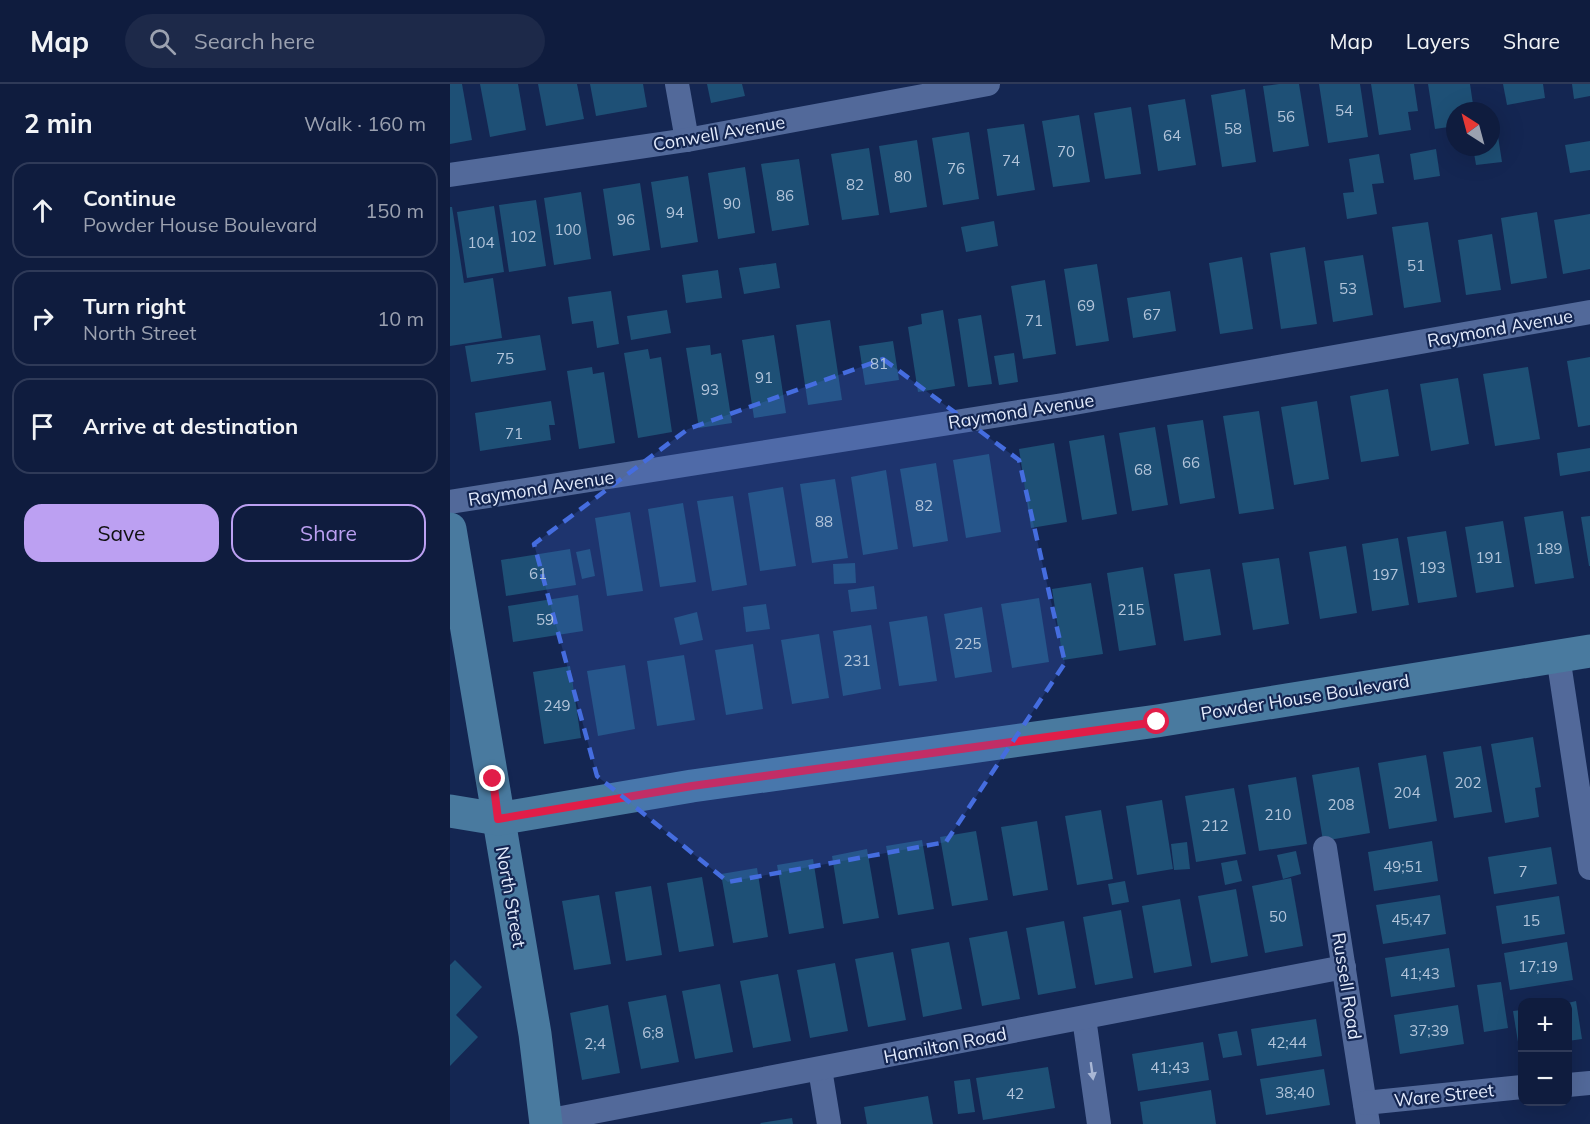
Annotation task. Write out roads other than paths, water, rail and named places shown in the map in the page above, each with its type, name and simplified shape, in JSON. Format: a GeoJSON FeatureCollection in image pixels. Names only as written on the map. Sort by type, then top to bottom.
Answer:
{"type":"FeatureCollection","features":[{"type":"Feature","properties":{"kind":"main road","name":"North Street"},"geometry":{"type":"LineString","coordinates":[[450,529],[535,1034],[546,1123]]}},
{"type":"Feature","properties":{"kind":"main road","name":"Powder House Boulevard"},"geometry":{"type":"LineString","coordinates":[[450,811],[498,819],[692,786],[1157,722],[1590,651]]}},
{"type":"Feature","properties":{"kind":"street"},"geometry":{"type":"LineString","coordinates":[[677,84],[687,140]]}},
{"type":"Feature","properties":{"kind":"street","name":"Conwell Avenue"},"geometry":{"type":"LineString","coordinates":[[450,175],[687,140],[988,84]]}},
{"type":"Feature","properties":{"kind":"street","name":"Raymond Avenue"},"geometry":{"type":"LineString","coordinates":[[450,502],[1074,403],[1590,312]]}},
{"type":"Feature","properties":{"kind":"street"},"geometry":{"type":"LineString","coordinates":[[1558,656],[1590,868]]}},
{"type":"Feature","properties":{"kind":"street","name":"Russell Road"},"geometry":{"type":"LineString","coordinates":[[1325,848],[1366,1114]]}},
{"type":"Feature","properties":{"kind":"street","name":"Hamilton Road"},"geometry":{"type":"LineString","coordinates":[[546,1123],[1344,967]]}},
{"type":"Feature","properties":{"kind":"street"},"geometry":{"type":"LineString","coordinates":[[1084,1018],[1100,1124]]}},
{"type":"Feature","properties":{"kind":"street"},"geometry":{"type":"LineString","coordinates":[[820,1069],[829,1124]]}},
{"type":"Feature","properties":{"kind":"street"},"geometry":{"type":"LineString","coordinates":[[1572,1085],[1590,1083]]}},
{"type":"Feature","properties":{"kind":"street","name":"Ware Street"},"geometry":{"type":"LineString","coordinates":[[1366,1114],[1518,1088]]}}]}
